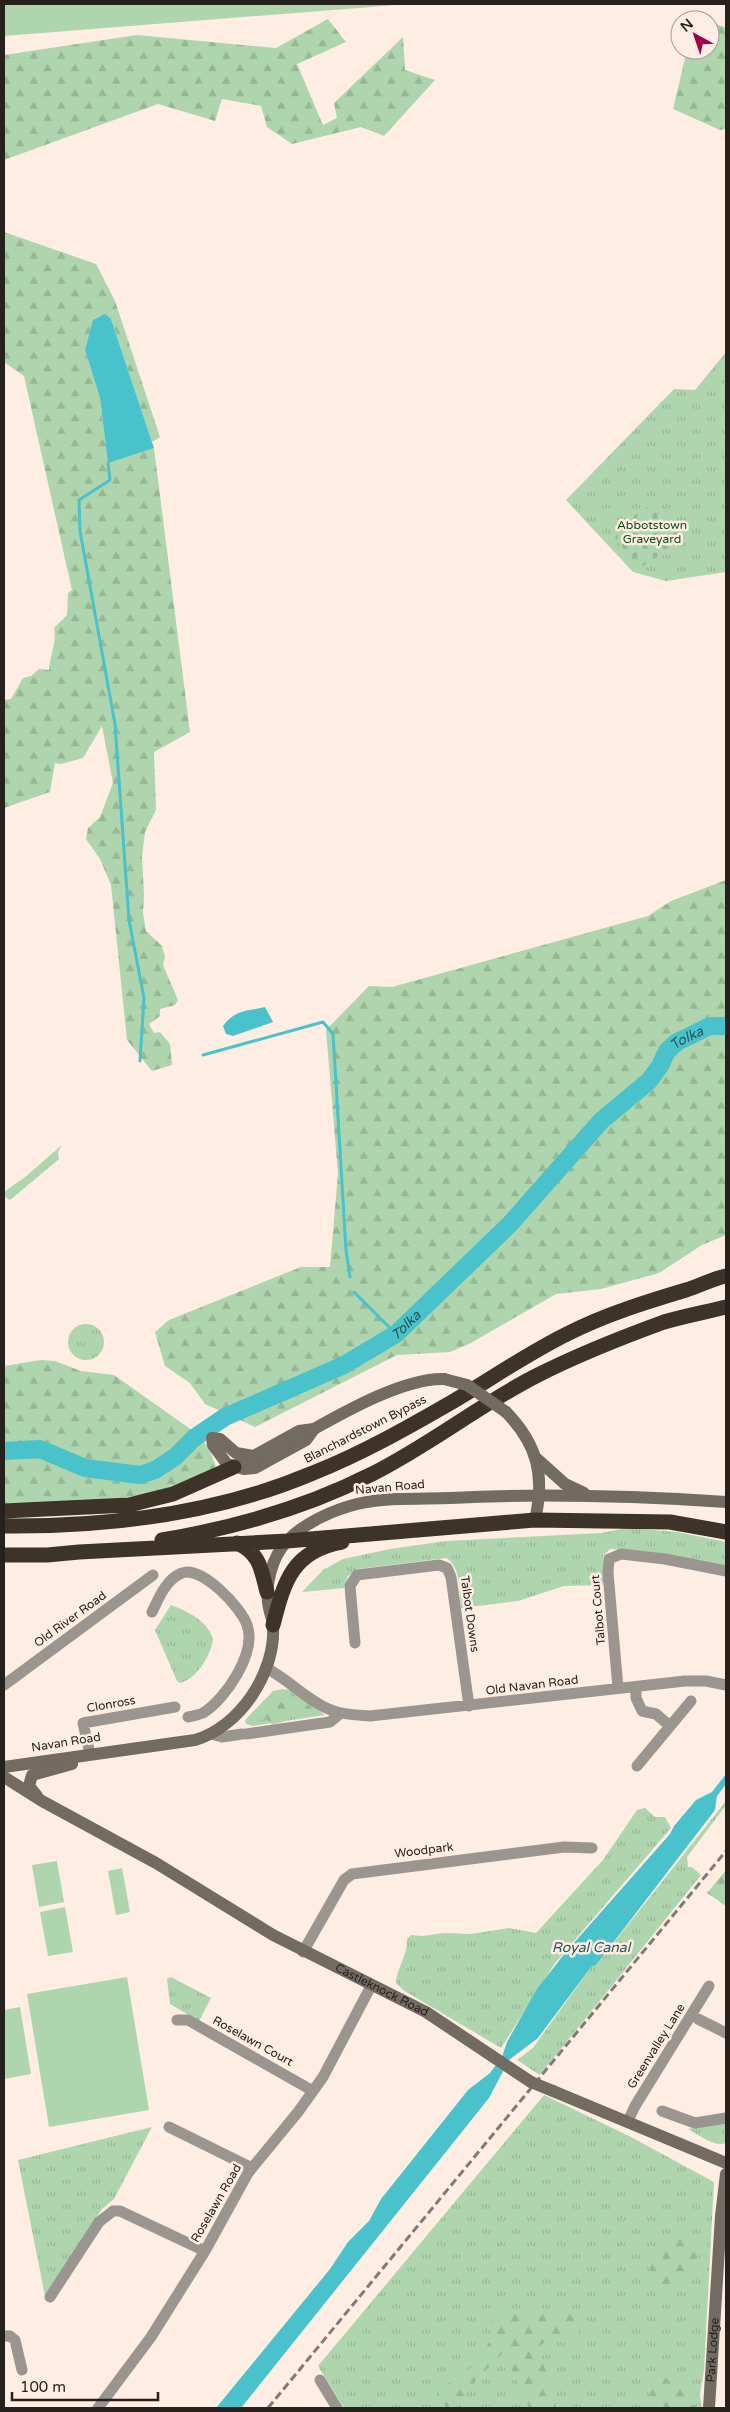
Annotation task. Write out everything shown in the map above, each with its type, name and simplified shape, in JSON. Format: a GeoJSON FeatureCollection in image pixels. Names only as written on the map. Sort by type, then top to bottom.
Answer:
{"type":"FeatureCollection","features":[{"type":"Feature","properties":{"kind":"highway"},"geometry":{"type":"LineString","coordinates":[[687,1289],[726,1276]]}},
{"type":"Feature","properties":{"kind":"highway"},"geometry":{"type":"LineString","coordinates":[[687,1289],[726,1283]]}},
{"type":"Feature","properties":{"kind":"highway","name":"Blanchardstown Bypass"},"geometry":{"type":"LineString","coordinates":[[4,1526],[77,1524],[158,1517],[240,1498],[277,1486],[313,1473],[405,1428],[568,1333],[616,1312],[687,1289]]}},
{"type":"Feature","properties":{"kind":"highway"},"geometry":{"type":"LineString","coordinates":[[4,1555],[47,1556],[79,1552],[198,1533],[278,1512],[370,1475],[412,1452],[508,1392],[566,1362],[665,1322],[726,1308]]}},
{"type":"Feature","properties":{"kind":"highway"},"geometry":{"type":"LineString","coordinates":[[4,1511],[129,1504],[173,1494],[234,1466]]}},
{"type":"Feature","properties":{"kind":"highway"},"geometry":{"type":"LineString","coordinates":[[79,1552],[237,1542],[287,1541],[535,1520],[670,1522],[726,1532]]}},
{"type":"Feature","properties":{"kind":"highway"},"geometry":{"type":"LineString","coordinates":[[273,1624],[284,1585],[292,1568],[304,1558],[338,1543],[410,1531]]}},
{"type":"Feature","properties":{"kind":"highway"},"geometry":{"type":"LineString","coordinates":[[237,1542],[255,1554],[267,1592]]}},
{"type":"Feature","properties":{"kind":"main road"},"geometry":{"type":"LineString","coordinates":[[234,1466],[299,1431],[314,1429],[404,1386],[420,1381],[444,1379],[467,1385],[506,1412],[520,1426],[536,1458],[541,1495],[535,1520]]}},
{"type":"Feature","properties":{"kind":"main road"},"geometry":{"type":"LineString","coordinates":[[253,1456],[236,1453],[220,1439],[212,1438],[213,1445],[226,1464],[244,1469],[255,1468],[306,1440],[314,1429]]}},
{"type":"Feature","properties":{"kind":"main road"},"geometry":{"type":"LineString","coordinates":[[536,1458],[565,1484],[587,1494]]}},
{"type":"Feature","properties":{"kind":"main road","name":"Navan Road"},"geometry":{"type":"LineString","coordinates":[[4,1766],[186,1741],[211,1734],[248,1700],[266,1668],[273,1640],[273,1624],[267,1592],[272,1569],[287,1541],[316,1521],[357,1504],[394,1500],[587,1494],[726,1502]]}},
{"type":"Feature","properties":{"kind":"main road"},"geometry":{"type":"LineString","coordinates":[[42,1801],[29,1786],[32,1776],[77,1763],[90,1754]]}},
{"type":"Feature","properties":{"kind":"main road","name":"Castleknock Road"},"geometry":{"type":"LineString","coordinates":[[4,1777],[42,1801],[156,1863],[303,1952],[426,2012],[525,2079],[628,2121],[685,2148],[726,2163]]}},
{"type":"Feature","properties":{"kind":"main road","name":"Park Lodge"},"geometry":{"type":"LineString","coordinates":[[709,2408],[726,2174]]}},
{"type":"Feature","properties":{"kind":"street","name":"Talbot Court"},"geometry":{"type":"LineString","coordinates":[[618,1688],[608,1573],[609,1559],[614,1555],[621,1554],[665,1558],[726,1571]]}},
{"type":"Feature","properties":{"kind":"street","name":"Talbot Downs"},"geometry":{"type":"LineString","coordinates":[[355,1643],[350,1586],[357,1575],[439,1565],[447,1568],[451,1576],[469,1706]]}},
{"type":"Feature","properties":{"kind":"street"},"geometry":{"type":"LineString","coordinates":[[152,1612],[168,1583],[183,1572],[191,1572],[217,1588],[232,1601],[247,1625],[247,1652],[231,1684],[218,1700],[202,1713],[188,1717]]}},
{"type":"Feature","properties":{"kind":"street","name":"Old River Road"},"geometry":{"type":"LineString","coordinates":[[4,1685],[153,1575]]}},
{"type":"Feature","properties":{"kind":"street"},"geometry":{"type":"LineString","coordinates":[[142,1584],[160,1597]]}},
{"type":"Feature","properties":{"kind":"street","name":"Old Navan Road"},"geometry":{"type":"LineString","coordinates":[[266,1668],[279,1674],[310,1699],[341,1713],[370,1716],[393,1716],[685,1681],[706,1681],[726,1685]]}},
{"type":"Feature","properties":{"kind":"street"},"geometry":{"type":"LineString","coordinates":[[636,1687],[636,1698],[642,1711],[656,1714],[670,1726]]}},
{"type":"Feature","properties":{"kind":"street"},"geometry":{"type":"LineString","coordinates":[[637,1766],[691,1701]]}},
{"type":"Feature","properties":{"kind":"street","name":"Clonross"},"geometry":{"type":"LineString","coordinates":[[90,1754],[83,1723],[175,1707]]}},
{"type":"Feature","properties":{"kind":"street"},"geometry":{"type":"LineString","coordinates":[[211,1734],[224,1737],[330,1722],[341,1713]]}},
{"type":"Feature","properties":{"kind":"street","name":"Woodpark"},"geometry":{"type":"LineString","coordinates":[[303,1952],[344,1880],[352,1874],[554,1848],[592,1848]]}},
{"type":"Feature","properties":{"kind":"street","name":"Roselawn Road"},"geometry":{"type":"LineString","coordinates":[[98,2408],[150,2339],[205,2251],[252,2168],[313,2091],[336,2055],[372,1986]]}},
{"type":"Feature","properties":{"kind":"street","name":"Greenvalley Lane"},"geometry":{"type":"LineString","coordinates":[[628,2121],[635,2106],[709,1986]]}},
{"type":"Feature","properties":{"kind":"street"},"geometry":{"type":"LineString","coordinates":[[698,2019],[726,2033]]}},
{"type":"Feature","properties":{"kind":"street","name":"Roselawn Court"},"geometry":{"type":"LineString","coordinates":[[177,2020],[188,2020],[313,2091]]}},
{"type":"Feature","properties":{"kind":"street"},"geometry":{"type":"LineString","coordinates":[[662,2111],[695,2123],[726,2118]]}},
{"type":"Feature","properties":{"kind":"street"},"geometry":{"type":"LineString","coordinates":[[169,2127],[252,2168]]}},
{"type":"Feature","properties":{"kind":"street"},"geometry":{"type":"LineString","coordinates":[[50,2297],[98,2224],[113,2211],[120,2211],[205,2251]]}},
{"type":"Feature","properties":{"kind":"street"},"geometry":{"type":"LineString","coordinates":[[4,2336],[10,2336],[15,2340],[22,2370]]}},
{"type":"Feature","properties":{"kind":"street"},"geometry":{"type":"LineString","coordinates":[[320,2380],[337,2408]]}},
{"type":"Feature","properties":{"kind":"green space"},"geometry":{"type":"Polygon","coordinates":[[[4,4],[396,4],[396,5],[4,36],[4,4]]]}},
{"type":"Feature","properties":{"kind":"green space"},"geometry":{"type":"Polygon","coordinates":[[[328,19],[346,42],[297,64],[323,125],[337,118],[334,103],[403,37],[405,70],[435,80],[384,136],[361,127],[292,144],[267,127],[261,106],[222,99],[215,121],[158,104],[4,160],[4,55],[137,35],[276,48],[328,19]]]}},
{"type":"Feature","properties":{"kind":"green space"},"geometry":{"type":"Polygon","coordinates":[[[720,25],[726,28],[725,129],[720,130],[673,109],[685,60],[720,60],[720,25]]]}},
{"type":"Feature","properties":{"kind":"green space"},"geometry":{"type":"Polygon","coordinates":[[[4,232],[96,264],[115,301],[160,437],[152,442],[111,319],[85,350],[100,398],[108,462],[154,448],[190,732],[154,752],[156,810],[145,832],[142,856],[143,913],[146,931],[162,946],[165,957],[163,965],[178,1000],[175,1005],[160,1009],[160,1016],[149,1024],[154,1033],[160,1032],[170,1044],[172,1065],[152,1071],[127,1040],[111,885],[100,859],[86,839],[88,828],[100,817],[113,783],[102,726],[83,758],[61,764],[55,763],[50,792],[4,808],[4,700],[11,699],[23,678],[31,676],[39,669],[49,670],[55,638],[54,628],[67,615],[68,593],[72,590],[24,376],[4,362],[4,232]]]}},
{"type":"Feature","properties":{"kind":"green space"},"geometry":{"type":"Polygon","coordinates":[[[726,352],[726,572],[666,581],[633,572],[566,500],[674,389],[695,390],[726,352]]]}},
{"type":"Feature","properties":{"kind":"green space","name":"Abbotstown Graveyard"},"geometry":{"type":"Polygon","coordinates":[[[659,501],[685,534],[659,556],[638,569],[615,537],[637,513],[659,501]]]}},
{"type":"Feature","properties":{"kind":"green space"},"geometry":{"type":"Polygon","coordinates":[[[726,880],[726,1235],[702,1245],[659,1273],[601,1289],[556,1294],[469,1344],[450,1352],[397,1355],[255,1427],[205,1404],[190,1383],[165,1366],[155,1332],[169,1320],[301,1267],[330,1267],[338,1173],[326,1030],[369,986],[392,987],[648,916],[671,901],[726,880]]]}},
{"type":"Feature","properties":{"kind":"green space"},"geometry":{"type":"Polygon","coordinates":[[[62,1145],[58,1152],[59,1159],[10,1200],[4,1196],[4,1192],[25,1177],[62,1145]]]}},
{"type":"Feature","properties":{"kind":"green space"},"geometry":{"type":"Polygon","coordinates":[[[86,1324],[98,1330],[104,1342],[98,1354],[86,1360],[74,1354],[68,1342],[74,1330],[86,1324]]]}},
{"type":"Feature","properties":{"kind":"green space"},"geometry":{"type":"Polygon","coordinates":[[[41,1360],[55,1361],[81,1371],[114,1375],[196,1433],[209,1448],[216,1467],[189,1482],[144,1494],[98,1501],[4,1506],[4,1366],[41,1360]]]}},
{"type":"Feature","properties":{"kind":"green space"},"geometry":{"type":"Polygon","coordinates":[[[627,1528],[677,1532],[726,1542],[726,1566],[643,1551],[610,1549],[603,1556],[603,1585],[564,1586],[518,1601],[461,1608],[457,1574],[451,1562],[446,1558],[358,1569],[348,1576],[344,1588],[302,1592],[323,1570],[343,1559],[390,1549],[446,1541],[601,1533],[627,1528]]]}},
{"type":"Feature","properties":{"kind":"green space"},"geometry":{"type":"Polygon","coordinates":[[[171,1605],[184,1610],[202,1622],[213,1639],[206,1659],[197,1672],[186,1681],[180,1683],[177,1681],[155,1630],[171,1605]]]}},
{"type":"Feature","properties":{"kind":"green space"},"geometry":{"type":"Polygon","coordinates":[[[291,1690],[325,1715],[253,1726],[246,1724],[245,1720],[273,1691],[291,1690]]]}},
{"type":"Feature","properties":{"kind":"green space"},"geometry":{"type":"Polygon","coordinates":[[[281,1691],[292,1694],[318,1712],[304,1716],[300,1712],[295,1712],[283,1722],[272,1724],[265,1718],[251,1723],[248,1720],[272,1695],[281,1691]]]}},
{"type":"Feature","properties":{"kind":"green space"},"geometry":{"type":"Polygon","coordinates":[[[726,1801],[726,1805],[687,1857],[688,1867],[692,1867],[701,1875],[540,2075],[517,2060],[533,2048],[591,1967],[596,1965],[726,1801]]]}},
{"type":"Feature","properties":{"kind":"green space"},"geometry":{"type":"Polygon","coordinates":[[[645,1808],[655,1817],[665,1817],[671,1828],[555,1963],[501,2048],[403,1990],[396,1983],[406,1950],[407,1939],[411,1935],[471,1934],[509,1928],[536,1933],[603,1860],[637,1810],[645,1808]]]}},
{"type":"Feature","properties":{"kind":"green space"},"geometry":{"type":"Polygon","coordinates":[[[57,1861],[64,1902],[39,1907],[32,1865],[57,1861]]]}},
{"type":"Feature","properties":{"kind":"green space"},"geometry":{"type":"Polygon","coordinates":[[[122,1868],[130,1912],[116,1915],[108,1871],[122,1868]]]}},
{"type":"Feature","properties":{"kind":"green space"},"geometry":{"type":"Polygon","coordinates":[[[726,1870],[726,1906],[707,1893],[726,1870]]]}},
{"type":"Feature","properties":{"kind":"green space"},"geometry":{"type":"Polygon","coordinates":[[[65,1907],[73,1952],[48,1956],[40,1912],[65,1907]]]}},
{"type":"Feature","properties":{"kind":"green space"},"geometry":{"type":"Polygon","coordinates":[[[127,1977],[149,2110],[49,2127],[27,1994],[127,1977]]]}},
{"type":"Feature","properties":{"kind":"green space"},"geometry":{"type":"Polygon","coordinates":[[[171,1977],[211,1998],[199,2021],[170,2004],[167,1979],[171,1977]]]}},
{"type":"Feature","properties":{"kind":"green space"},"geometry":{"type":"Polygon","coordinates":[[[20,2007],[31,2074],[4,2079],[4,2010],[20,2007]]]}},
{"type":"Feature","properties":{"kind":"green space"},"geometry":{"type":"Polygon","coordinates":[[[544,2095],[631,2137],[714,2182],[704,2370],[700,2395],[702,2408],[344,2408],[318,2366],[544,2095]]]}},
{"type":"Feature","properties":{"kind":"green space"},"geometry":{"type":"Polygon","coordinates":[[[726,2122],[726,2143],[722,2144],[712,2142],[688,2129],[726,2122]]]}},
{"type":"Feature","properties":{"kind":"green space"},"geometry":{"type":"Polygon","coordinates":[[[152,2127],[114,2199],[102,2209],[45,2296],[18,2160],[152,2127]]]}},
{"type":"Feature","properties":{"kind":"green space"},"geometry":{"type":"Polygon","coordinates":[[[673,2235],[698,2245],[698,2248],[695,2266],[670,2301],[657,2294],[655,2285],[651,2281],[652,2273],[648,2266],[658,2248],[673,2235]]]}},
{"type":"Feature","properties":{"kind":"green space"},"geometry":{"type":"Polygon","coordinates":[[[566,2307],[580,2328],[578,2335],[561,2342],[543,2343],[538,2350],[554,2389],[556,2408],[529,2408],[504,2352],[479,2377],[455,2408],[446,2408],[438,2390],[477,2364],[493,2335],[490,2321],[495,2312],[523,2310],[546,2313],[566,2307]]]}},
{"type":"Feature","properties":{"kind":"green space"},"geometry":{"type":"Polygon","coordinates":[[[660,2377],[677,2381],[689,2379],[691,2405],[699,2405],[702,2408],[650,2408],[648,2405],[651,2399],[649,2392],[660,2377]]]}},
{"type":"Feature","properties":{"kind":"water"},"geometry":{"type":"Polygon","coordinates":[[[105,314],[111,319],[154,448],[108,463],[100,398],[85,350],[93,320],[105,314]]]}},
{"type":"Feature","properties":{"kind":"water"},"geometry":{"type":"Polygon","coordinates":[[[265,1007],[273,1022],[233,1036],[226,1034],[223,1026],[232,1017],[242,1012],[265,1007]]]}},
{"type":"Feature","properties":{"kind":"water","name":"Royal Canal"},"geometry":{"type":"Polygon","coordinates":[[[726,1774],[726,1784],[717,1796],[715,1810],[596,1965],[591,1967],[538,2038],[509,2060],[489,2098],[241,2408],[216,2408],[330,2269],[348,2242],[369,2221],[381,2199],[468,2090],[490,2073],[502,2057],[507,2042],[537,1989],[565,1953],[670,1834],[674,1826],[696,1800],[712,1792],[726,1774]]]}},
{"type":"Feature","properties":{"kind":"waterway"},"geometry":{"type":"LineString","coordinates":[[108,463],[110,480],[79,500],[80,531],[115,724],[129,920],[144,998],[140,1061]]}},
{"type":"Feature","properties":{"kind":"waterway"},"geometry":{"type":"LineString","coordinates":[[203,1055],[323,1022],[333,1034],[346,1250],[350,1277]]}},
{"type":"Feature","properties":{"kind":"waterway","name":"Tolka"},"geometry":{"type":"LineString","coordinates":[[4,1451],[40,1449],[85,1468],[140,1475],[155,1470],[175,1457],[194,1438],[225,1417],[344,1365],[396,1334],[510,1224],[601,1121],[649,1081],[660,1066],[667,1051],[677,1042],[710,1026],[726,1026]]}},
{"type":"Feature","properties":{"kind":"waterway"},"geometry":{"type":"LineString","coordinates":[[354,1292],[396,1334]]}},
{"type":"Feature","properties":{"kind":"railway"},"geometry":{"type":"LineString","coordinates":[[268,2408],[726,1851]]}}]}
